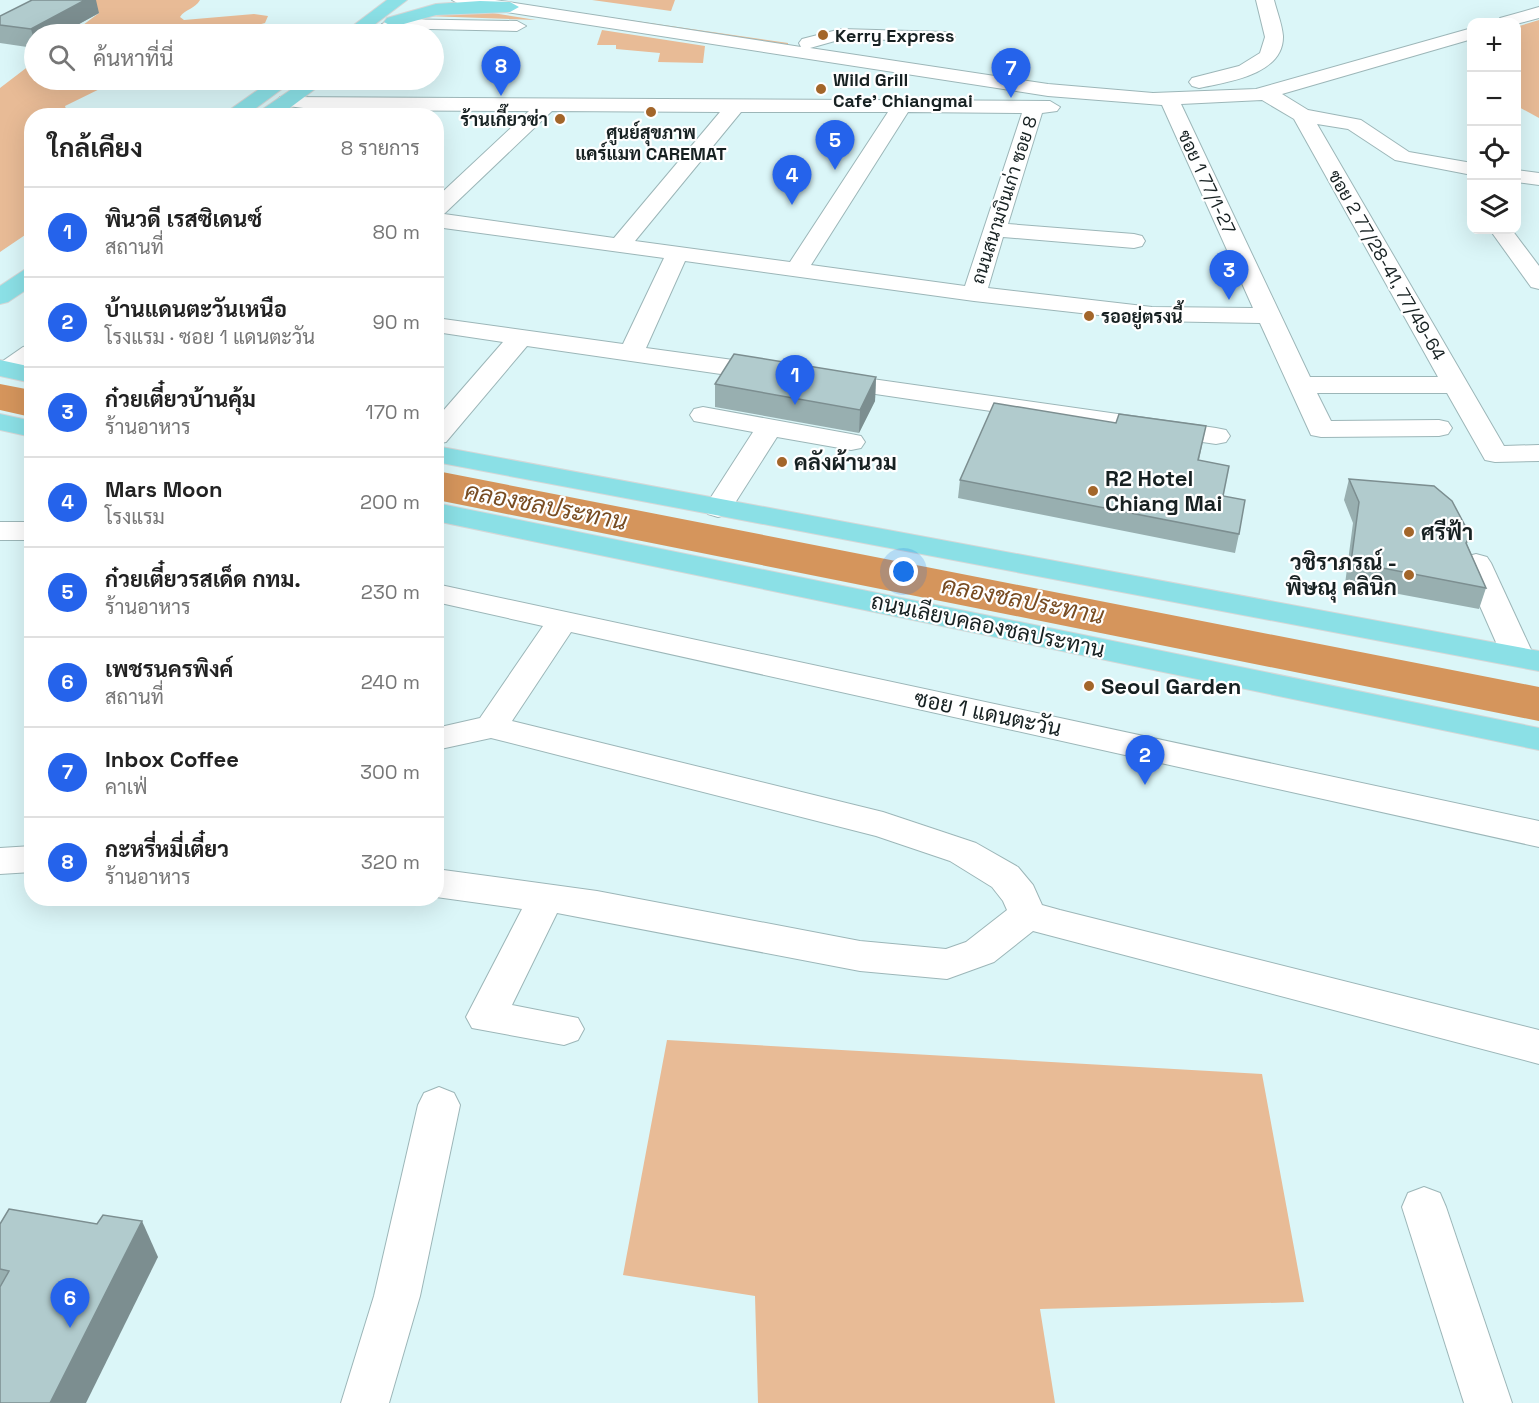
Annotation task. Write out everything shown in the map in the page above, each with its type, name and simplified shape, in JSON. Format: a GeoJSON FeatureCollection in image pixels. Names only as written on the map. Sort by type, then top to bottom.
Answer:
{"type":"FeatureCollection","features":[{"type":"Feature","properties":{"kind":"main road"},"geometry":{"type":"LineString","coordinates":[[373,0],[382,24]]}},
{"type":"Feature","properties":{"kind":"main road"},"geometry":{"type":"LineString","coordinates":[[384,24],[398,0]]}},
{"type":"Feature","properties":{"kind":"main road"},"geometry":{"type":"LineString","coordinates":[[386,24],[421,0]]}},
{"type":"Feature","properties":{"kind":"main road"},"geometry":{"type":"LineString","coordinates":[[388,24],[413,14],[440,8],[516,4]]}},
{"type":"Feature","properties":{"kind":"main road"},"geometry":{"type":"LineString","coordinates":[[243,108],[269,90]]}},
{"type":"Feature","properties":{"kind":"main road"},"geometry":{"type":"LineString","coordinates":[[278,108],[303,90]]}},
{"type":"Feature","properties":{"kind":"main road"},"geometry":{"type":"LineString","coordinates":[[0,271],[24,266]]}},
{"type":"Feature","properties":{"kind":"main road"},"geometry":{"type":"LineString","coordinates":[[0,297],[24,270]]}},
{"type":"Feature","properties":{"kind":"main road"},"geometry":{"type":"LineString","coordinates":[[0,422],[24,427]]}},
{"type":"Feature","properties":{"kind":"main road"},"geometry":{"type":"LineString","coordinates":[[444,456],[718,508],[1298,613],[1529,658]]}},
{"type":"Feature","properties":{"kind":"main road","name":"ถนนเลียบคลองชลประทาน"},"geometry":{"type":"LineString","coordinates":[[444,514],[1539,739]]}},
{"type":"Feature","properties":{"kind":"street"},"geometry":{"type":"LineString","coordinates":[[461,0],[516,4],[808,43],[1114,93]]}},
{"type":"Feature","properties":{"kind":"street"},"geometry":{"type":"LineString","coordinates":[[1165,94],[1244,73],[1271,50],[1275,38],[1264,0]]}},
{"type":"Feature","properties":{"kind":"street"},"geometry":{"type":"LineString","coordinates":[[516,4],[636,27],[1114,93],[1228,98],[1263,93],[1467,34]]}},
{"type":"Feature","properties":{"kind":"street"},"geometry":{"type":"LineString","coordinates":[[1519,18],[1539,12]]}},
{"type":"Feature","properties":{"kind":"street"},"geometry":{"type":"LineString","coordinates":[[444,26],[636,27]]}},
{"type":"Feature","properties":{"kind":"street"},"geometry":{"type":"LineString","coordinates":[[808,43],[841,34],[946,27],[947,64]]}},
{"type":"Feature","properties":{"kind":"street"},"geometry":{"type":"LineString","coordinates":[[1165,94],[1263,87],[1325,76]]}},
{"type":"Feature","properties":{"kind":"street"},"geometry":{"type":"LineString","coordinates":[[287,101],[318,104],[1034,107],[1082,105],[1114,93]]}},
{"type":"Feature","properties":{"kind":"street","name":"ซอย 2 77/28-41, 77/49-64"},"geometry":{"type":"LineString","coordinates":[[1263,93],[1285,103],[1302,115],[1495,454],[1539,453]]}},
{"type":"Feature","properties":{"kind":"street","name":"ซอย 1 77/1-27"},"geometry":{"type":"LineString","coordinates":[[1165,94],[1321,429],[1439,428]]}},
{"type":"Feature","properties":{"kind":"street"},"geometry":{"type":"LineString","coordinates":[[444,202],[547,105]]}},
{"type":"Feature","properties":{"kind":"street"},"geometry":{"type":"LineString","coordinates":[[619,246],[736,105]]}},
{"type":"Feature","properties":{"kind":"street"},"geometry":{"type":"LineString","coordinates":[[796,270],[902,106]]}},
{"type":"Feature","properties":{"kind":"street","name":"ถนนสนามบินเก่า ซอย 8"},"geometry":{"type":"LineString","coordinates":[[974,294],[1034,107]]}},
{"type":"Feature","properties":{"kind":"street"},"geometry":{"type":"LineString","coordinates":[[1302,115],[1354,124],[1402,156],[1463,167]]}},
{"type":"Feature","properties":{"kind":"street"},"geometry":{"type":"LineString","coordinates":[[1521,177],[1539,179]]}},
{"type":"Feature","properties":{"kind":"street"},"geometry":{"type":"LineString","coordinates":[[444,221],[974,294],[1152,314],[1269,316]]}},
{"type":"Feature","properties":{"kind":"street"},"geometry":{"type":"LineString","coordinates":[[995,230],[1134,241]]}},
{"type":"Feature","properties":{"kind":"street"},"geometry":{"type":"LineString","coordinates":[[1504,234],[1539,282]]}},
{"type":"Feature","properties":{"kind":"street"},"geometry":{"type":"LineString","coordinates":[[631,352],[677,254]]}},
{"type":"Feature","properties":{"kind":"street"},"geometry":{"type":"LineString","coordinates":[[444,326],[1215,436]]}},
{"type":"Feature","properties":{"kind":"street"},"geometry":{"type":"LineString","coordinates":[[444,427],[521,337]]}},
{"type":"Feature","properties":{"kind":"street"},"geometry":{"type":"LineString","coordinates":[[13,371],[24,360]]}},
{"type":"Feature","properties":{"kind":"street"},"geometry":{"type":"LineString","coordinates":[[1301,385],[1455,385]]}},
{"type":"Feature","properties":{"kind":"street"},"geometry":{"type":"LineString","coordinates":[[703,415],[851,442]]}},
{"type":"Feature","properties":{"kind":"street"},"geometry":{"type":"LineString","coordinates":[[718,508],[770,427]]}},
{"type":"Feature","properties":{"kind":"street"},"geometry":{"type":"LineString","coordinates":[[0,531],[24,531]]}},
{"type":"Feature","properties":{"kind":"street"},"geometry":{"type":"LineString","coordinates":[[1476,563],[1529,658]]}},
{"type":"Feature","properties":{"kind":"street","name":"ซอย 1 แดนตะวัน"},"geometry":{"type":"LineString","coordinates":[[444,595],[1539,834]]}},
{"type":"Feature","properties":{"kind":"street"},"geometry":{"type":"LineString","coordinates":[[491,727],[563,620]]}},
{"type":"Feature","properties":{"kind":"street"},"geometry":{"type":"LineString","coordinates":[[444,737],[491,727],[883,825],[963,852],[1005,877],[1020,895],[1027,914]]}},
{"type":"Feature","properties":{"kind":"street"},"geometry":{"type":"LineString","coordinates":[[0,861],[24,860]]}},
{"type":"Feature","properties":{"kind":"street"},"geometry":{"type":"LineString","coordinates":[[444,884],[597,905],[860,956],[947,964],[980,952],[1027,914]]}},
{"type":"Feature","properties":{"kind":"street"},"geometry":{"type":"LineString","coordinates":[[546,898],[486,1017],[564,1029]]}},
{"type":"Feature","properties":{"kind":"street"},"geometry":{"type":"LineString","coordinates":[[1027,914],[1057,924],[1539,1047]]}},
{"type":"Feature","properties":{"kind":"street"},"geometry":{"type":"LineString","coordinates":[[365,1403],[397,1296],[439,1105]]}},
{"type":"Feature","properties":{"kind":"street"},"geometry":{"type":"LineString","coordinates":[[1424,1207],[1488,1403]]}},
{"type":"Feature","properties":{"kind":"shaded area"},"geometry":{"type":"Polygon","coordinates":[[[75,0],[200,0],[182,14],[180,17],[184,20],[254,14],[268,16],[265,23],[261,24],[84,24],[99,13],[75,0]]]}},
{"type":"Feature","properties":{"kind":"shaded area"},"geometry":{"type":"Polygon","coordinates":[[[491,0],[788,43],[788,46],[491,0]]]}},
{"type":"Feature","properties":{"kind":"shaded area"},"geometry":{"type":"Polygon","coordinates":[[[592,0],[675,0],[671,11],[592,0]]]}},
{"type":"Feature","properties":{"kind":"shaded area"},"geometry":{"type":"Polygon","coordinates":[[[480,11],[536,20],[427,16],[439,12],[480,11]]]}},
{"type":"Feature","properties":{"kind":"shaded area"},"geometry":{"type":"Polygon","coordinates":[[[1539,20],[1539,118],[1521,108],[1521,25],[1539,20]]]}},
{"type":"Feature","properties":{"kind":"shaded area"},"geometry":{"type":"Polygon","coordinates":[[[602,30],[705,46],[703,63],[658,62],[660,53],[616,49],[616,45],[597,45],[602,30]]]}},
{"type":"Feature","properties":{"kind":"shaded area"},"geometry":{"type":"Polygon","coordinates":[[[24,70],[24,90],[98,90],[65,106],[66,108],[24,108],[24,236],[0,252],[0,88],[24,70]]]}},
{"type":"Feature","properties":{"kind":"shaded area"},"geometry":{"type":"Polygon","coordinates":[[[667,1040],[1262,1074],[1304,1302],[1040,1309],[1055,1403],[758,1403],[755,1296],[623,1275],[667,1040]]]}},
{"type":"Feature","properties":{"kind":"water"},"geometry":{"type":"Polygon","coordinates":[[[0,384],[24,389],[24,415],[0,410],[0,384]]]}},
{"type":"Feature","properties":{"kind":"water","name":"คลองชลประทาน"},"geometry":{"type":"Polygon","coordinates":[[[444,472],[1539,687],[1539,721],[444,501],[444,472]]]}},
{"type":"Feature","properties":{"kind":"building"},"geometry":{"type":"Polygon","coordinates":[[[32,0],[85,0],[40,24],[24,24],[24,28],[0,25],[0,16],[32,0]]]}},
{"type":"Feature","properties":{"kind":"building"},"geometry":{"type":"Polygon","coordinates":[[[734,354],[876,377],[860,410],[715,384],[734,354]]]}},
{"type":"Feature","properties":{"kind":"building","name":"R2 Hotel Chiang Mai"},"geometry":{"type":"Polygon","coordinates":[[[994,403],[1116,423],[1119,414],[1206,426],[1198,460],[1229,466],[1223,496],[1245,500],[1239,534],[960,480],[994,403]]]}},
{"type":"Feature","properties":{"kind":"building"},"geometry":{"type":"Polygon","coordinates":[[[1349,479],[1434,486],[1452,501],[1470,535],[1466,543],[1486,588],[1351,562],[1359,502],[1349,479]]]}},
{"type":"Feature","properties":{"kind":"building"},"geometry":{"type":"Polygon","coordinates":[[[9,1209],[97,1224],[103,1215],[142,1221],[50,1403],[0,1403],[0,1287],[9,1271],[0,1269],[0,1224],[9,1209]]]}},
{"type":"Feature","properties":{"kind":"place","name":"Kerry Express"},"geometry":{"type":"Point","coordinates":[823,35]}},
{"type":"Feature","properties":{"kind":"place","name":"Wild Grill Cafe' Chiangmai"},"geometry":{"type":"Point","coordinates":[821,89]}},
{"type":"Feature","properties":{"kind":"place","name":"กะหรี่หมี่เตี๋ยว"},"geometry":{"type":"Point","coordinates":[501,96]}},
{"type":"Feature","properties":{"kind":"place","name":"Inbox Coffee"},"geometry":{"type":"Point","coordinates":[1011,98]}},
{"type":"Feature","properties":{"kind":"place","name":"ศูนย์สุขภาพ แคร์แมท CAREMAT"},"geometry":{"type":"Point","coordinates":[651,112]}},
{"type":"Feature","properties":{"kind":"place","name":"ร้านเกี๊ยวซ่า"},"geometry":{"type":"Point","coordinates":[560,119]}},
{"type":"Feature","properties":{"kind":"place","name":"ก๋วยเตี๋ยวรสเด็ด กทม."},"geometry":{"type":"Point","coordinates":[835,170]}},
{"type":"Feature","properties":{"kind":"place","name":"Mars Moon"},"geometry":{"type":"Point","coordinates":[792,205]}},
{"type":"Feature","properties":{"kind":"place","name":"ก๋วยเตี๋ยวบ้านคุ้ม"},"geometry":{"type":"Point","coordinates":[1229,300]}},
{"type":"Feature","properties":{"kind":"place","name":"รออยู่ตรงนี้"},"geometry":{"type":"Point","coordinates":[1089,316]}},
{"type":"Feature","properties":{"kind":"place","name":"พินวดี เรสซิเดนซ์"},"geometry":{"type":"Point","coordinates":[795,405]}},
{"type":"Feature","properties":{"kind":"place","name":"คลังผ้านวม"},"geometry":{"type":"Point","coordinates":[782,462]}},
{"type":"Feature","properties":{"kind":"place","name":"R2 Hotel Chiang Mai"},"geometry":{"type":"Point","coordinates":[1093,491]}},
{"type":"Feature","properties":{"kind":"place","name":"ศรีฟ้า"},"geometry":{"type":"Point","coordinates":[1409,532]}},
{"type":"Feature","properties":{"kind":"place","name":"วชิราภรณ์ - พิษณุ คลินิก"},"geometry":{"type":"Point","coordinates":[1409,575]}},
{"type":"Feature","properties":{"kind":"place","name":"Seoul Garden"},"geometry":{"type":"Point","coordinates":[1089,686]}},
{"type":"Feature","properties":{"kind":"place","name":"บ้านแดนตะวันเหนือ"},"geometry":{"type":"Point","coordinates":[1145,785]}},
{"type":"Feature","properties":{"kind":"place","name":"เพชรนครพิงค์"},"geometry":{"type":"Point","coordinates":[70,1328]}}]}
